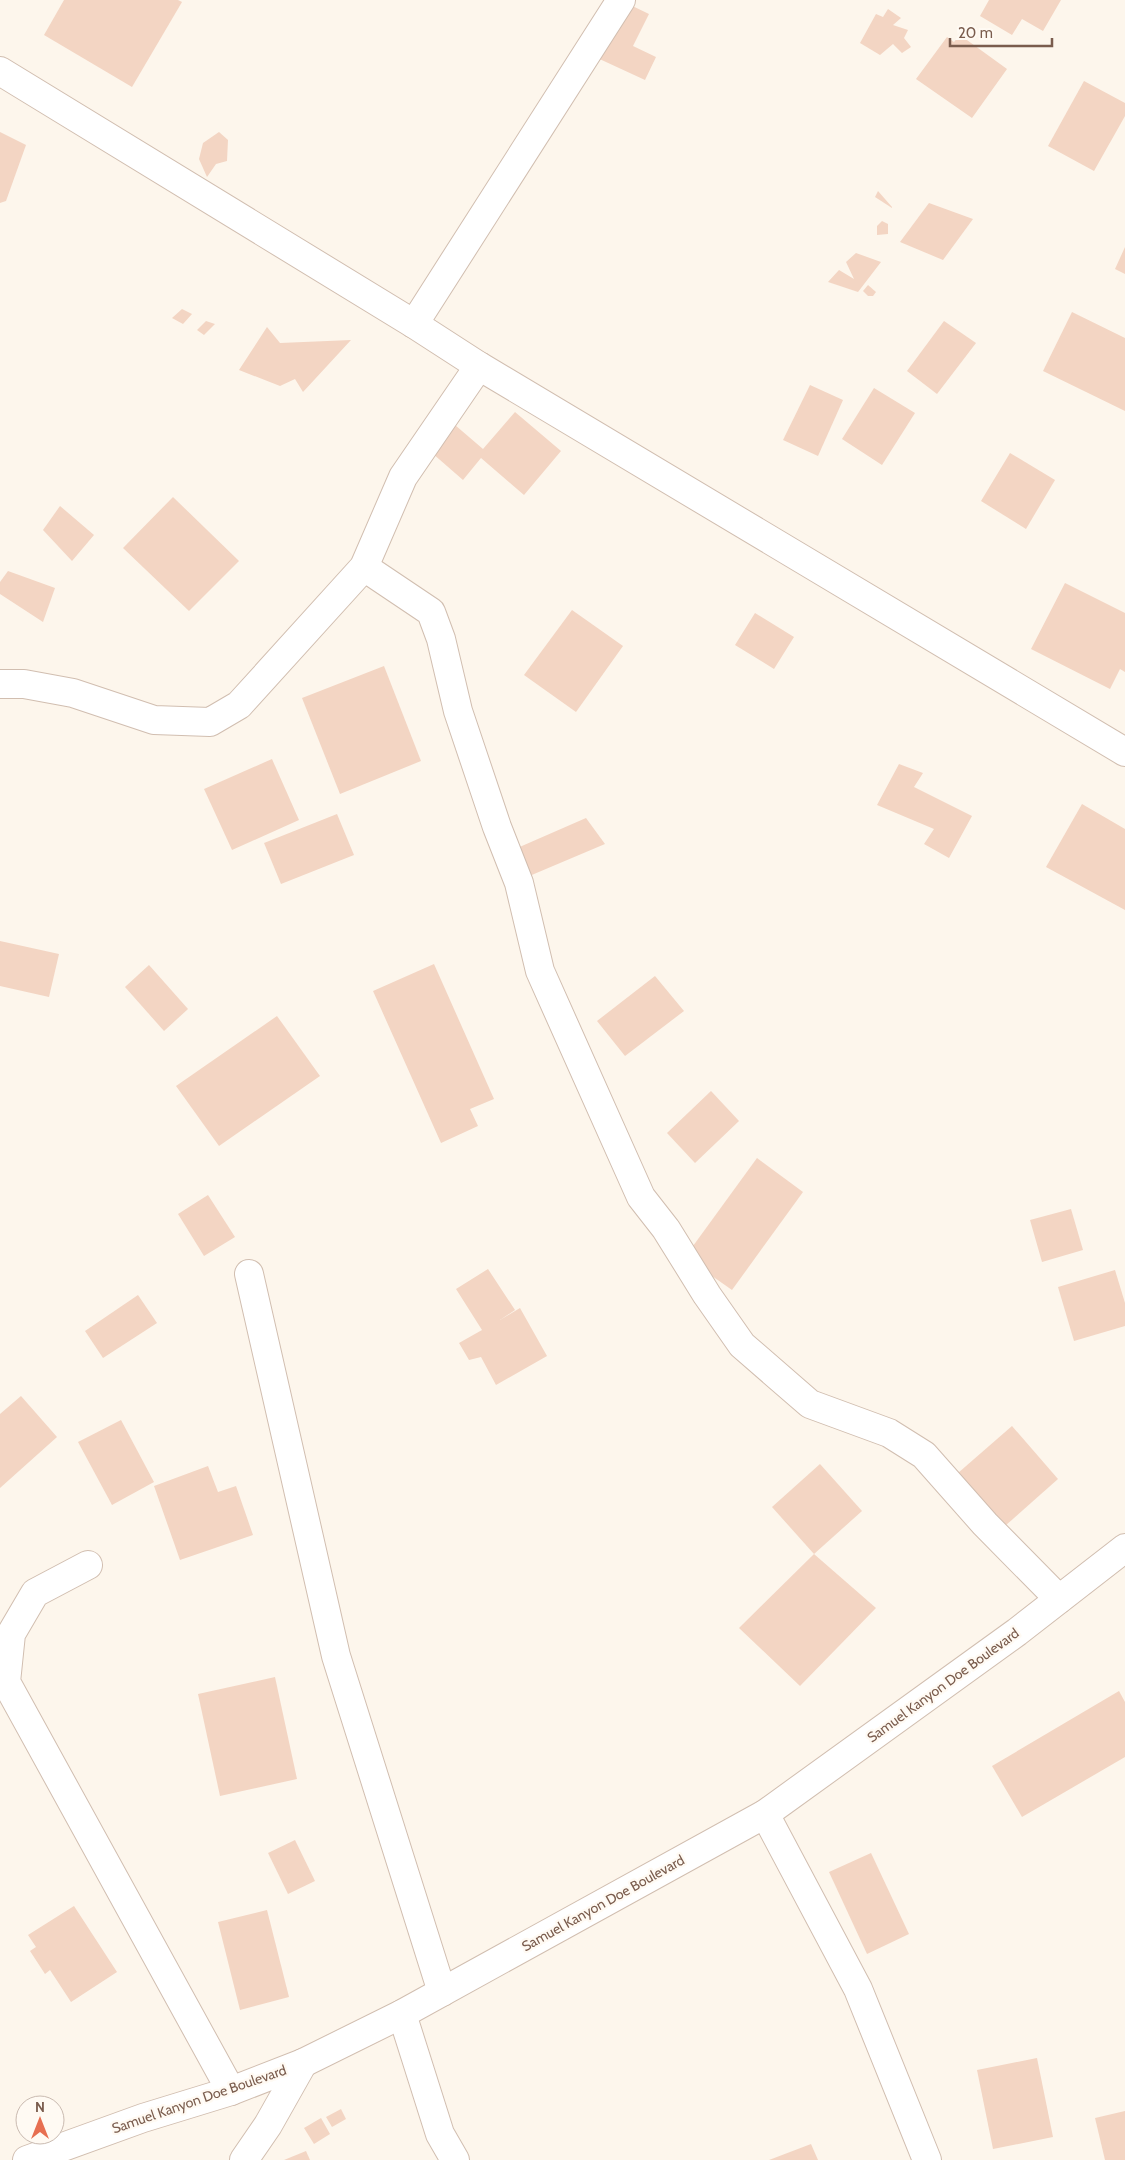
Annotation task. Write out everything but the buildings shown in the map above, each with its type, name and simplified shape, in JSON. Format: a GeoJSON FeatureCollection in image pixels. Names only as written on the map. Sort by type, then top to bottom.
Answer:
{"type":"FeatureCollection","features":[{"type":"Feature","properties":{"kind":"street"},"geometry":{"type":"LineString","coordinates":[[414,324],[620,0]]}},
{"type":"Feature","properties":{"kind":"street"},"geometry":{"type":"LineString","coordinates":[[0,71],[414,324],[479,366],[1125,752]]}},
{"type":"Feature","properties":{"kind":"street"},"geometry":{"type":"LineString","coordinates":[[0,684],[24,684],[73,693],[154,720],[210,722],[239,705],[364,567],[403,477],[479,366]]}},
{"type":"Feature","properties":{"kind":"street"},"geometry":{"type":"LineString","coordinates":[[364,567],[431,612],[441,639],[458,711],[497,827],[519,883],[540,971],[641,1197],[666,1229],[707,1295],[742,1346],[810,1404],[890,1433],[924,1456],[985,1524],[1059,1599]]}},
{"type":"Feature","properties":{"kind":"street"},"geometry":{"type":"LineString","coordinates":[[250,1274],[336,1656],[442,1992]]}},
{"type":"Feature","properties":{"kind":"street","name":"Samuel Kanyon Doe Boulevard"},"geometry":{"type":"LineString","coordinates":[[28,2160],[143,2118],[231,2091],[302,2063],[402,2014],[764,1814],[1017,1632],[1125,1548]]}},
{"type":"Feature","properties":{"kind":"street"},"geometry":{"type":"LineString","coordinates":[[88,1565],[35,1593],[10,1634],[6,1682],[231,2091]]}},
{"type":"Feature","properties":{"kind":"street"},"geometry":{"type":"LineString","coordinates":[[764,1814],[858,1989],[927,2160]]}},
{"type":"Feature","properties":{"kind":"street"},"geometry":{"type":"LineString","coordinates":[[402,2014],[440,2134],[454,2160]]}},
{"type":"Feature","properties":{"kind":"street"},"geometry":{"type":"LineString","coordinates":[[244,2160],[268,2125],[302,2063]]}}]}
